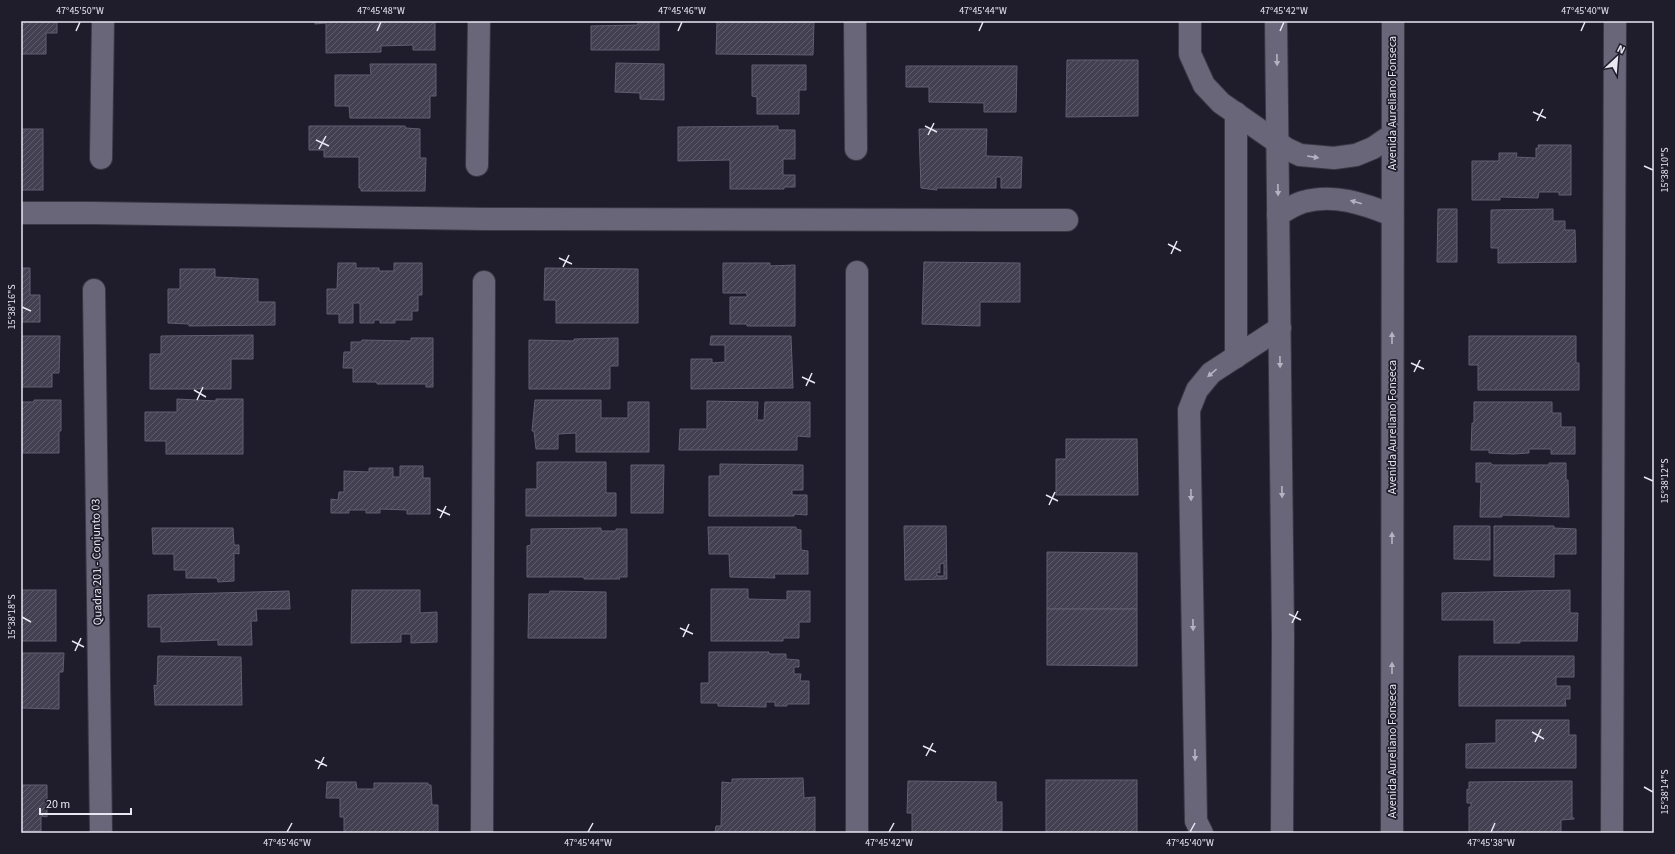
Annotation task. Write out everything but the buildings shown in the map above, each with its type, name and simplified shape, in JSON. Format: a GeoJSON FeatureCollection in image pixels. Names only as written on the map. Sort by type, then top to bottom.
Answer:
{"type":"FeatureCollection","features":[{"type":"Feature","properties":{"kind":"street"},"geometry":{"type":"LineString","coordinates":[[101,158],[103,21]]}},
{"type":"Feature","properties":{"kind":"street"},"geometry":{"type":"LineString","coordinates":[[477,166],[479,21]]}},
{"type":"Feature","properties":{"kind":"street"},"geometry":{"type":"LineString","coordinates":[[855,21],[856,149]]}},
{"type":"Feature","properties":{"kind":"street"},"geometry":{"type":"LineString","coordinates":[[1190,21],[1190,54],[1204,84],[1221,103],[1287,149],[1300,155],[1334,158],[1356,155],[1373,148],[1392,135]]}},
{"type":"Feature","properties":{"kind":"street"},"geometry":{"type":"LineString","coordinates":[[1276,21],[1284,635],[1282,833]]}},
{"type":"Feature","properties":{"kind":"street","name":"Avenida Aureliano Fonseca"},"geometry":{"type":"LineString","coordinates":[[1392,833],[1393,21]]}},
{"type":"Feature","properties":{"kind":"street"},"geometry":{"type":"LineString","coordinates":[[1612,833],[1615,21]]}},
{"type":"Feature","properties":{"kind":"street"},"geometry":{"type":"LineString","coordinates":[[1236,113],[1236,357]]}},
{"type":"Feature","properties":{"kind":"street"},"geometry":{"type":"LineString","coordinates":[[1278,215],[1302,202],[1323,198],[1349,200],[1392,215]]}},
{"type":"Feature","properties":{"kind":"street"},"geometry":{"type":"LineString","coordinates":[[21,213],[484,219],[1067,220]]}},
{"type":"Feature","properties":{"kind":"street"},"geometry":{"type":"LineString","coordinates":[[856,272],[857,833]]}},
{"type":"Feature","properties":{"kind":"street"},"geometry":{"type":"LineString","coordinates":[[482,833],[484,282]]}},
{"type":"Feature","properties":{"kind":"street","name":"Quadra 201 - Conjunto 03"},"geometry":{"type":"LineString","coordinates":[[94,290],[101,833]]}},
{"type":"Feature","properties":{"kind":"street"},"geometry":{"type":"LineString","coordinates":[[1202,833],[1196,821],[1189,410],[1197,390],[1211,373],[1280,328]]}}]}
